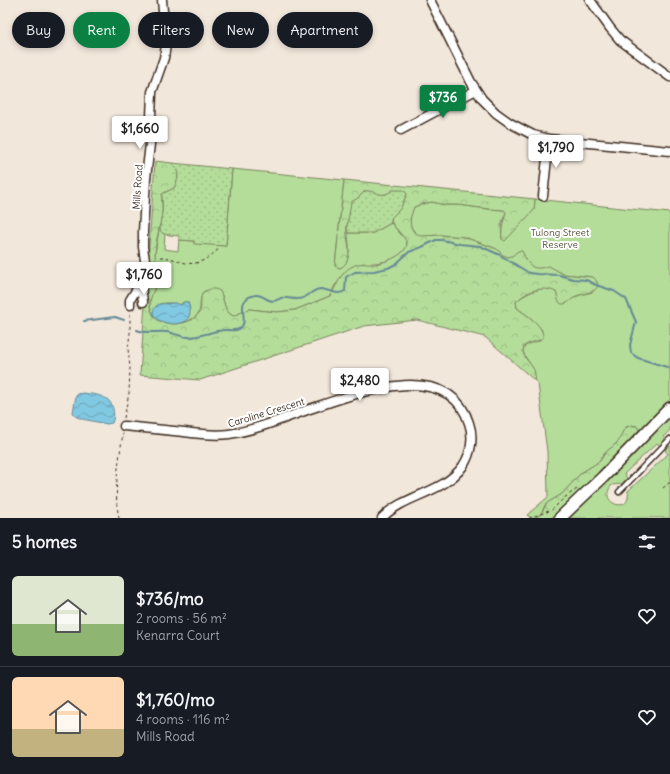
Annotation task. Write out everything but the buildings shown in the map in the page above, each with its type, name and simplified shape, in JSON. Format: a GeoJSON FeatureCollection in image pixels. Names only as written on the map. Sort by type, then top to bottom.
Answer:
{"type":"FeatureCollection","features":[{"type":"Feature","properties":{"kind":"main road"},"geometry":{"type":"LineString","coordinates":[[560,518],[592,488],[670,408]]}},
{"type":"Feature","properties":{"kind":"street","name":"Mills Road"},"geometry":{"type":"LineString","coordinates":[[130,305],[130,300],[141,282],[146,268],[143,247],[143,232],[146,178],[150,144],[152,92],[166,49],[162,0]]}},
{"type":"Feature","properties":{"kind":"street"},"geometry":{"type":"LineString","coordinates":[[430,0],[476,90],[492,110],[510,124],[533,135],[549,139],[670,151]]}},
{"type":"Feature","properties":{"kind":"street"},"geometry":{"type":"LineString","coordinates":[[590,0],[620,40],[670,77]]}},
{"type":"Feature","properties":{"kind":"street"},"geometry":{"type":"LineString","coordinates":[[402,130],[476,90]]}},
{"type":"Feature","properties":{"kind":"street"},"geometry":{"type":"LineString","coordinates":[[543,196],[549,139]]}},
{"type":"Feature","properties":{"kind":"street","name":"Mills Road"},"geometry":{"type":"LineString","coordinates":[[141,282],[144,302]]}},
{"type":"Feature","properties":{"kind":"street","name":"Caroline Crescent"},"geometry":{"type":"LineString","coordinates":[[124,426],[205,434],[226,434],[251,428],[373,389],[399,386],[417,386],[432,388],[445,393],[456,400],[469,421],[471,441],[466,462],[454,476],[442,485],[397,506],[382,518]]}},
{"type":"Feature","properties":{"kind":"lane"},"geometry":{"type":"LineString","coordinates":[[619,492],[670,439]]}},
{"type":"Feature","properties":{"kind":"path"},"geometry":{"type":"LineString","coordinates":[[160,257],[188,264],[195,264],[202,261],[220,248]]}},
{"type":"Feature","properties":{"kind":"path"},"geometry":{"type":"LineString","coordinates":[[119,518],[117,504],[117,473],[129,393],[130,368],[128,352],[130,305]]}},
{"type":"Feature","properties":{"kind":"path"},"geometry":{"type":"LineString","coordinates":[[663,488],[670,482]]}},
{"type":"Feature","properties":{"kind":"path"},"geometry":{"type":"LineString","coordinates":[[529,518],[552,510],[564,498],[578,488]]}},
{"type":"Feature","properties":{"kind":"green space"},"geometry":{"type":"Polygon","coordinates":[[[155,161],[172,163],[175,166],[178,175],[174,188],[164,193],[162,196],[162,214],[155,253],[158,277],[150,302],[150,308],[154,317],[164,323],[175,324],[191,320],[199,313],[202,294],[211,289],[220,291],[228,312],[233,316],[249,309],[277,312],[295,310],[330,296],[341,276],[351,267],[361,264],[375,264],[390,260],[404,251],[407,243],[393,225],[391,218],[400,209],[407,194],[393,190],[382,195],[365,191],[355,202],[348,221],[347,231],[349,254],[346,263],[344,266],[339,268],[335,266],[344,180],[535,199],[534,210],[505,241],[502,239],[502,225],[506,212],[504,210],[445,205],[432,202],[414,207],[410,219],[411,227],[414,232],[421,236],[440,235],[464,237],[497,249],[503,255],[508,257],[512,256],[518,251],[522,251],[531,266],[541,268],[549,266],[563,274],[593,277],[598,285],[593,291],[576,296],[564,304],[559,302],[556,292],[545,289],[529,292],[516,302],[517,308],[534,321],[543,333],[543,338],[525,345],[523,351],[535,372],[534,380],[485,337],[417,320],[364,326],[200,380],[140,375],[155,161]]]}},
{"type":"Feature","properties":{"kind":"green space"},"geometry":{"type":"Polygon","coordinates":[[[172,163],[232,169],[226,246],[194,244],[194,241],[179,240],[179,236],[166,234],[161,231],[162,194],[174,188],[178,178],[175,166],[172,163]]]}},
{"type":"Feature","properties":{"kind":"green space"},"geometry":{"type":"Polygon","coordinates":[[[232,169],[344,180],[335,266],[340,268],[344,265],[348,257],[348,233],[373,233],[391,223],[406,240],[407,246],[394,258],[376,263],[363,263],[335,285],[330,296],[295,310],[277,312],[249,309],[233,316],[227,310],[222,295],[204,291],[198,314],[190,320],[178,323],[185,321],[190,310],[188,302],[183,302],[180,305],[168,303],[156,306],[156,319],[152,314],[150,305],[151,295],[155,287],[155,254],[160,223],[161,230],[165,234],[164,249],[178,251],[179,240],[226,246],[232,169]]]}},
{"type":"Feature","properties":{"kind":"green space"},"geometry":{"type":"Polygon","coordinates":[[[393,190],[404,190],[407,194],[400,209],[391,218],[391,223],[373,233],[348,233],[347,227],[351,202],[365,191],[385,194],[393,190]]]}},
{"type":"Feature","properties":{"kind":"green space","name":"Tulong Street Reserve"},"geometry":{"type":"Polygon","coordinates":[[[535,199],[670,213],[670,404],[640,435],[627,426],[618,442],[604,454],[597,463],[581,473],[562,494],[545,505],[541,514],[535,518],[531,518],[527,515],[548,497],[547,451],[538,384],[534,380],[532,367],[523,352],[524,348],[529,344],[539,341],[542,330],[531,318],[517,308],[516,302],[526,295],[546,288],[552,289],[556,293],[558,299],[572,299],[580,295],[593,292],[595,279],[593,277],[485,266],[497,249],[464,237],[440,235],[424,237],[417,235],[410,223],[411,213],[414,207],[432,202],[445,205],[504,210],[506,212],[501,225],[502,239],[534,210],[535,199]]]}},
{"type":"Feature","properties":{"kind":"green space"},"geometry":{"type":"Polygon","coordinates":[[[670,412],[670,430],[663,437],[666,440],[660,446],[657,443],[624,474],[627,478],[621,484],[612,485],[608,491],[608,497],[616,504],[620,505],[625,503],[628,499],[628,491],[668,454],[665,450],[670,445],[670,518],[564,518],[670,412]]]}},
{"type":"Feature","properties":{"kind":"green space"},"geometry":{"type":"Polygon","coordinates":[[[631,425],[637,426],[640,432],[556,518],[535,518],[541,514],[547,503],[562,494],[581,473],[600,461],[606,452],[618,442],[624,429],[631,425]]]}},
{"type":"Feature","properties":{"kind":"water"},"geometry":{"type":"Polygon","coordinates":[[[186,301],[190,312],[187,319],[182,323],[166,323],[158,320],[154,315],[154,310],[159,304],[176,303],[181,305],[186,301]]]}},
{"type":"Feature","properties":{"kind":"water"},"geometry":{"type":"Polygon","coordinates":[[[83,393],[101,396],[109,401],[114,412],[112,423],[107,424],[82,419],[75,416],[73,412],[76,396],[83,393]]]}},
{"type":"Feature","properties":{"kind":"waterway"},"geometry":{"type":"LineString","coordinates":[[137,330],[147,332],[167,332],[188,337],[224,330],[237,330],[244,321],[243,305],[249,297],[258,295],[273,301],[281,298],[300,299],[318,289],[339,293],[345,291],[346,277],[355,272],[374,271],[388,268],[396,264],[409,252],[436,240],[442,240],[480,246],[500,255],[529,273],[559,275],[573,279],[586,280],[614,291],[626,299],[636,322],[630,345],[631,353],[638,358],[670,368]]}},
{"type":"Feature","properties":{"kind":"waterway"},"geometry":{"type":"LineString","coordinates":[[84,321],[115,317],[124,320]]}}]}
